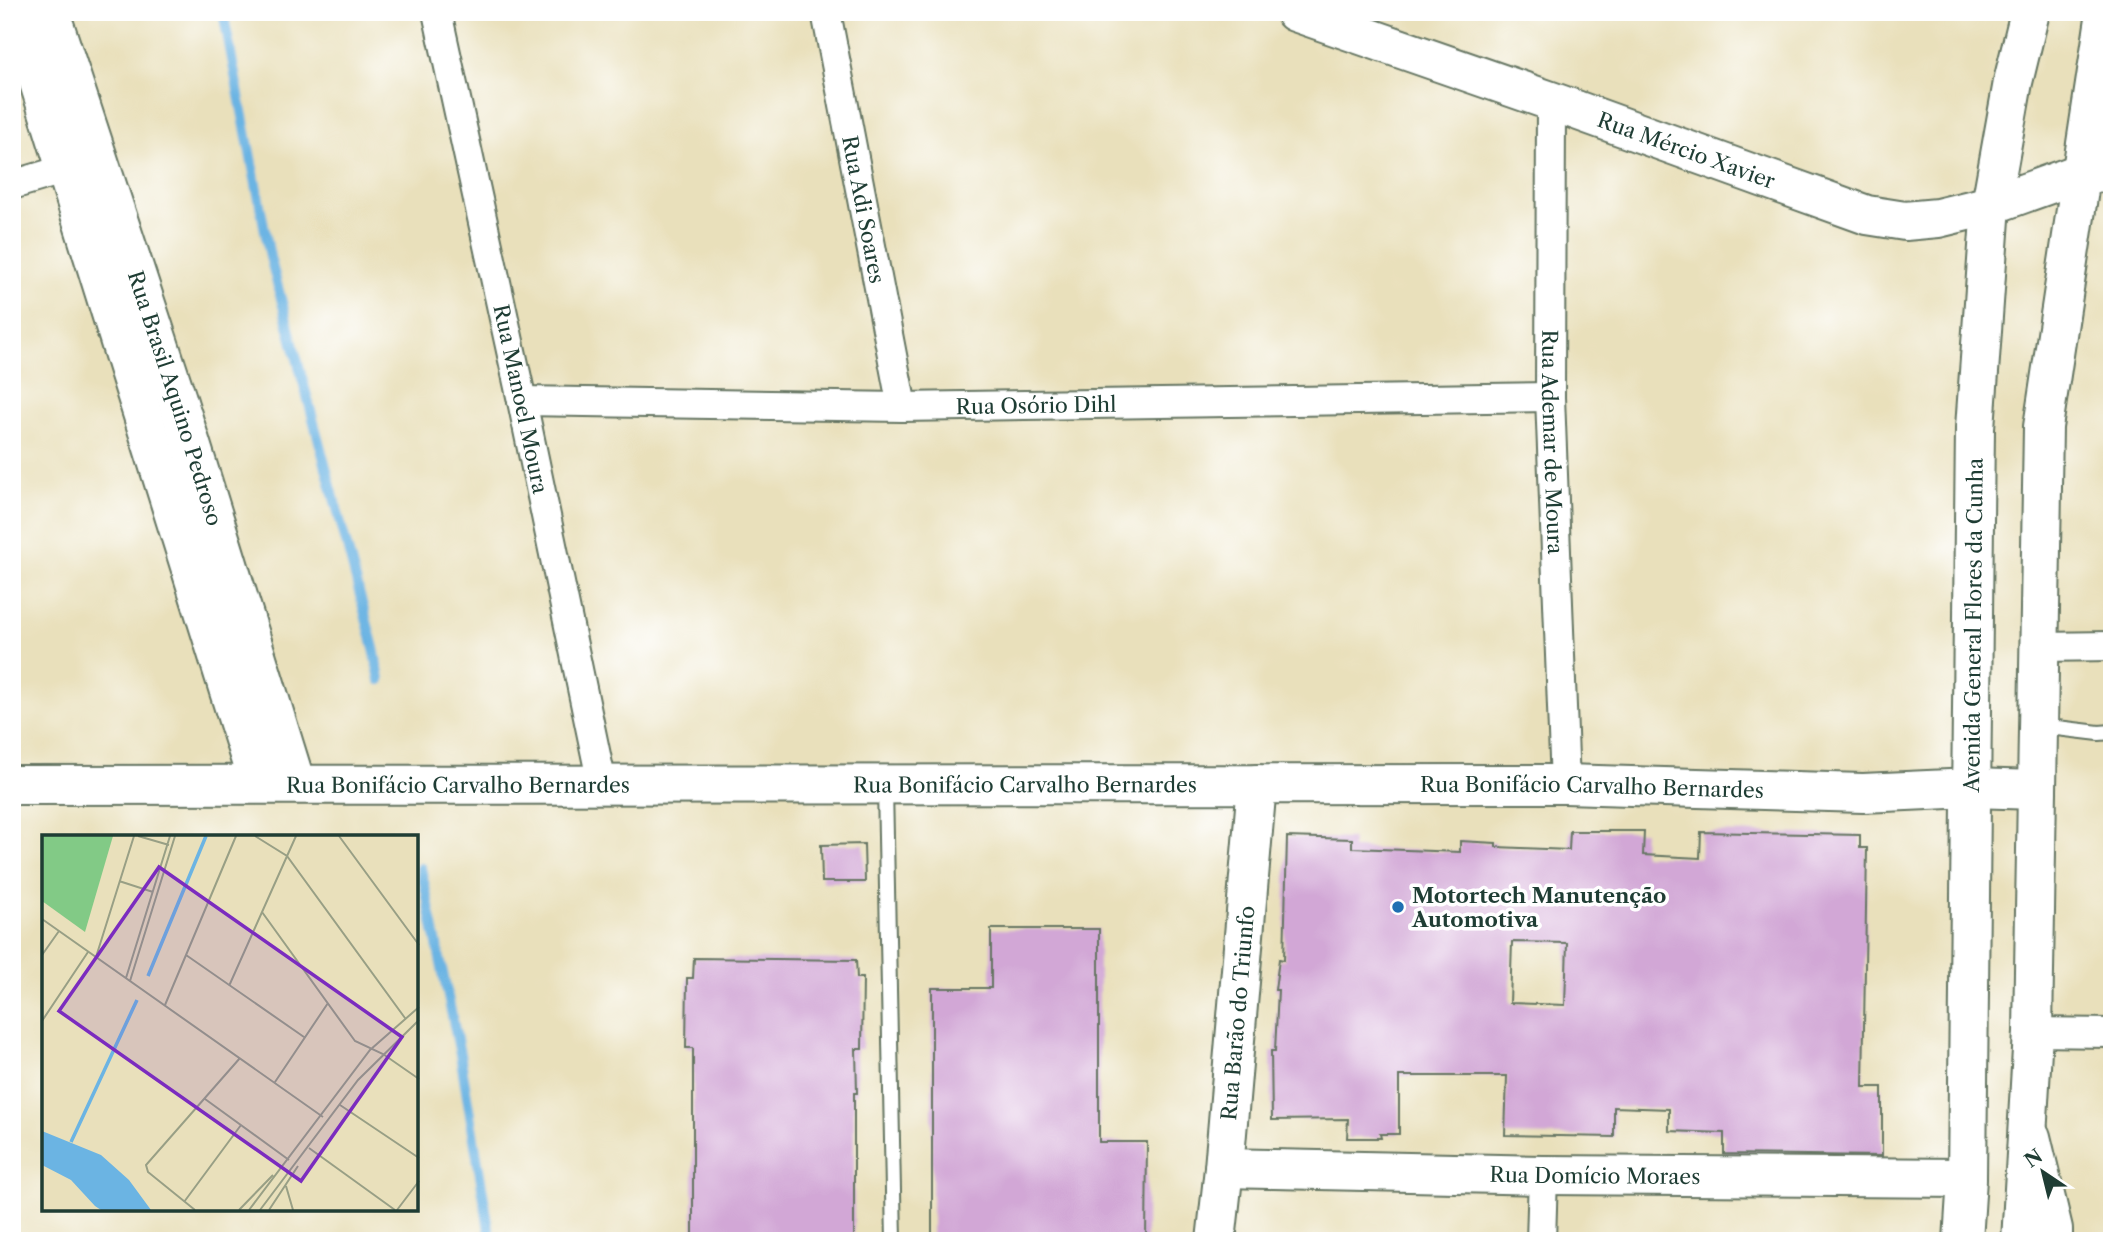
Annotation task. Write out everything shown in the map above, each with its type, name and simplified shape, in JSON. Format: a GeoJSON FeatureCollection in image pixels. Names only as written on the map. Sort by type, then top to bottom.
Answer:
{"type":"FeatureCollection","features":[{"type":"Feature","properties":{"kind":"street","name":"Rua Brasil Aquino Pedroso"},"geometry":{"type":"LineString","coordinates":[[17,12],[258,784]]}},
{"type":"Feature","properties":{"kind":"street","name":"Rua Brasil Aquino Pedroso"},"geometry":{"type":"LineString","coordinates":[[50,12],[177,399],[296,784]]}},
{"type":"Feature","properties":{"kind":"street","name":"Rua Manoel Moura"},"geometry":{"type":"LineString","coordinates":[[438,12],[602,784]]}},
{"type":"Feature","properties":{"kind":"street","name":"Rua Adi Soares"},"geometry":{"type":"LineString","coordinates":[[826,12],[902,407]]}},
{"type":"Feature","properties":{"kind":"street","name":"Rua Mércio Xavier"},"geometry":{"type":"LineString","coordinates":[[1295,12],[1867,215],[1905,221],[1938,218],[2097,173]]}},
{"type":"Feature","properties":{"kind":"street","name":"Avenida General Flores da Cunha"},"geometry":{"type":"LineString","coordinates":[[1962,1233],[1967,1178],[1975,428],[1991,205],[2013,82],[2030,12]]}},
{"type":"Feature","properties":{"kind":"street"},"geometry":{"type":"LineString","coordinates":[[2021,1241],[2033,1032],[2043,427],[2097,173],[2106,12]]}},
{"type":"Feature","properties":{"kind":"street","name":"Rua Ademar de Moura"},"geometry":{"type":"LineString","coordinates":[[1551,101],[1550,397],[1565,784]]}},
{"type":"Feature","properties":{"kind":"street"},"geometry":{"type":"LineString","coordinates":[[12,185],[66,169]]}},
{"type":"Feature","properties":{"kind":"street","name":"Rua Osório Dihl"},"geometry":{"type":"LineString","coordinates":[[522,401],[902,407],[1550,397]]}},
{"type":"Feature","properties":{"kind":"street"},"geometry":{"type":"LineString","coordinates":[[2040,647],[2112,646]]}},
{"type":"Feature","properties":{"kind":"street","name":"Rua Bonifácio Carvalho Bernardes"},"geometry":{"type":"LineString","coordinates":[[12,785],[1565,784],[1863,793],[1971,788],[2037,790]]}},
{"type":"Feature","properties":{"kind":"street","name":"Rua Barão do Triunfo"},"geometry":{"type":"LineString","coordinates":[[1216,1241],[1257,785]]}},
{"type":"Feature","properties":{"kind":"street"},"geometry":{"type":"LineString","coordinates":[[2033,1032],[2112,1033]]}},
{"type":"Feature","properties":{"kind":"street"},"geometry":{"type":"LineString","coordinates":[[2027,1122],[2053,1229],[2053,1241]]}},
{"type":"Feature","properties":{"kind":"street","name":"Rua Domício Moraes"},"geometry":{"type":"LineString","coordinates":[[1224,1168],[1543,1175],[1967,1178]]}},
{"type":"Feature","properties":{"kind":"street"},"geometry":{"type":"LineString","coordinates":[[1541,1241],[1543,1175]]}},
{"type":"Feature","properties":{"kind":"lane"},"geometry":{"type":"LineString","coordinates":[[2038,725],[2099,733],[2112,732]]}},
{"type":"Feature","properties":{"kind":"lane"},"geometry":{"type":"LineString","coordinates":[[885,784],[894,1241]]}},
{"type":"Feature","properties":{"kind":"building"},"geometry":{"type":"Polygon","coordinates":[[[1570,831],[1644,831],[1643,855],[1700,858],[1701,832],[1860,835],[1860,848],[1867,848],[1863,1087],[1882,1087],[1882,1156],[1724,1154],[1724,1133],[1669,1131],[1669,1109],[1614,1107],[1614,1137],[1505,1135],[1507,1076],[1399,1076],[1399,1134],[1380,1134],[1381,1138],[1347,1138],[1348,1119],[1272,1120],[1271,1051],[1275,1051],[1278,990],[1275,990],[1279,959],[1284,960],[1287,837],[1352,839],[1352,848],[1460,852],[1460,841],[1496,843],[1496,847],[1569,850],[1570,831]],[[1512,942],[1510,1003],[1565,1005],[1567,943],[1512,942]]]}},
{"type":"Feature","properties":{"kind":"building"},"geometry":{"type":"Polygon","coordinates":[[[864,844],[865,882],[822,882],[821,845],[864,844]]]}},
{"type":"Feature","properties":{"kind":"building"},"geometry":{"type":"Polygon","coordinates":[[[991,929],[1099,929],[1099,1142],[1147,1142],[1146,1241],[932,1241],[932,988],[991,988],[991,929]]]}},
{"type":"Feature","properties":{"kind":"building"},"geometry":{"type":"Polygon","coordinates":[[[694,958],[856,960],[857,978],[863,978],[862,1049],[856,1049],[857,1093],[854,1093],[854,1241],[693,1241],[693,1048],[686,1048],[687,978],[693,978],[694,958]]]}},
{"type":"Feature","properties":{"kind":"waterway"},"geometry":{"type":"LineString","coordinates":[[223,12],[270,257],[374,648],[380,680]]}},
{"type":"Feature","properties":{"kind":"waterway"},"geometry":{"type":"LineString","coordinates":[[421,868],[460,1054],[491,1241]]}},
{"type":"Feature","properties":{"kind":"place","name":"Motortech Manutenção Automotiva"},"geometry":{"type":"Point","coordinates":[1398,907]}}]}
